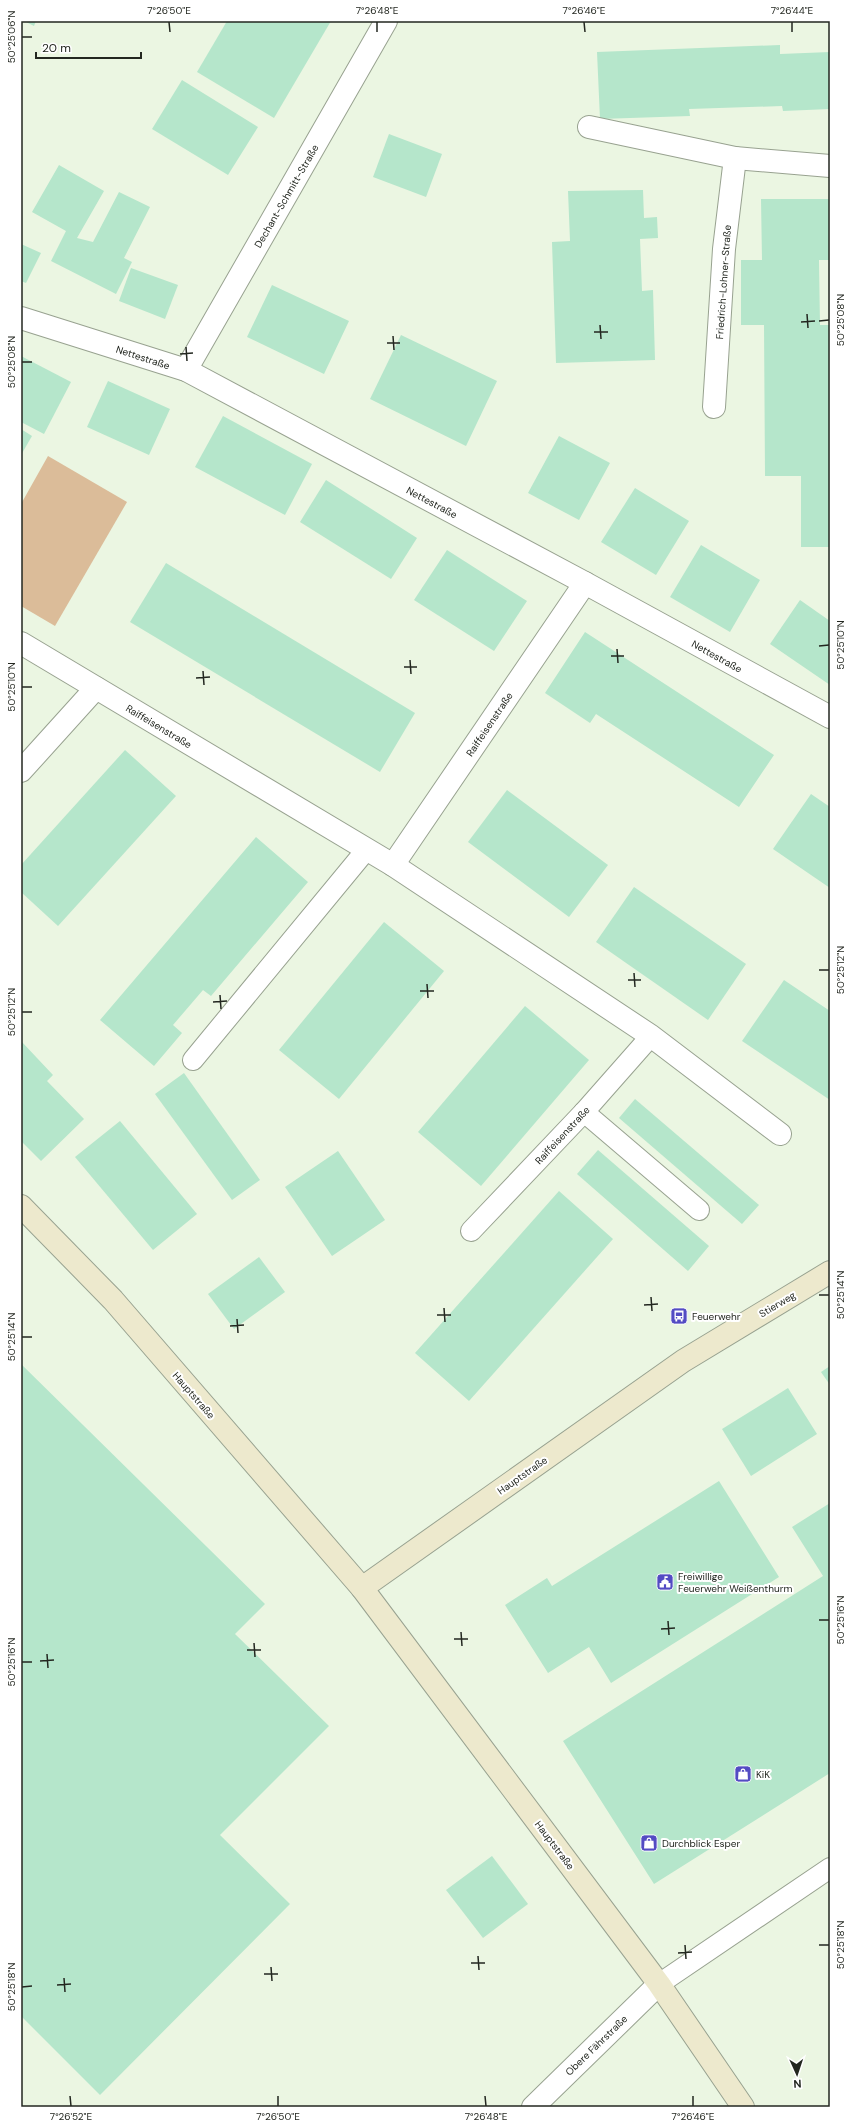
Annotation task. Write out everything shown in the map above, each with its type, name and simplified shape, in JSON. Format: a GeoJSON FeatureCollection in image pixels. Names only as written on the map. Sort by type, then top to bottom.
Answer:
{"type":"FeatureCollection","features":[{"type":"Feature","properties":{"kind":"main road","name":"Hauptstraße"},"geometry":{"type":"LineString","coordinates":[[21,1206],[113,1300],[362,1588],[659,1984],[743,2107]]}},
{"type":"Feature","properties":{"kind":"main road","name":"Stierweg"},"geometry":{"type":"LineString","coordinates":[[682,1361],[830,1272]]}},
{"type":"Feature","properties":{"kind":"main road","name":"Hauptstraße"},"geometry":{"type":"LineString","coordinates":[[362,1588],[682,1361]]}},
{"type":"Feature","properties":{"kind":"street","name":"Dechant-Schmitt-Straße"},"geometry":{"type":"LineString","coordinates":[[186,370],[386,21]]}},
{"type":"Feature","properties":{"kind":"street"},"geometry":{"type":"LineString","coordinates":[[589,128],[735,158],[830,166]]}},
{"type":"Feature","properties":{"kind":"street","name":"Friedrich-Lohner-Straße"},"geometry":{"type":"LineString","coordinates":[[714,407],[724,249],[735,158]]}},
{"type":"Feature","properties":{"kind":"street","name":"Nettestraße"},"geometry":{"type":"LineString","coordinates":[[21,318],[186,370],[585,583],[830,717]]}},
{"type":"Feature","properties":{"kind":"street","name":"Raiffeisenstraße"},"geometry":{"type":"LineString","coordinates":[[394,865],[585,583]]}},
{"type":"Feature","properties":{"kind":"street","name":"Raiffeisenstraße"},"geometry":{"type":"LineString","coordinates":[[21,643],[394,865],[651,1036],[780,1134]]}},
{"type":"Feature","properties":{"kind":"street"},"geometry":{"type":"LineString","coordinates":[[21,771],[96,688]]}},
{"type":"Feature","properties":{"kind":"street","name":"Obere Fährstraße"},"geometry":{"type":"LineString","coordinates":[[533,2107],[659,1984]]}},
{"type":"Feature","properties":{"kind":"lane"},"geometry":{"type":"LineString","coordinates":[[193,1060],[367,849]]}},
{"type":"Feature","properties":{"kind":"lane","name":"Raiffeisenstraße"},"geometry":{"type":"LineString","coordinates":[[471,1231],[584,1112],[651,1036]]}},
{"type":"Feature","properties":{"kind":"lane"},"geometry":{"type":"LineString","coordinates":[[584,1112],[699,1210]]}},
{"type":"Feature","properties":{"kind":"lane"},"geometry":{"type":"LineString","coordinates":[[659,1984],[830,1868]]}},
{"type":"Feature","properties":{"kind":"shaded area"},"geometry":{"type":"Polygon","coordinates":[[[48,456],[127,502],[55,626],[21,606],[21,504],[48,456]]]}},
{"type":"Feature","properties":{"kind":"building"},"geometry":{"type":"Polygon","coordinates":[[[24,21],[36,21],[34,26],[24,21]]]}},
{"type":"Feature","properties":{"kind":"building"},"geometry":{"type":"Polygon","coordinates":[[[227,21],[331,21],[274,118],[197,72],[227,21]]]}},
{"type":"Feature","properties":{"kind":"building"},"geometry":{"type":"Polygon","coordinates":[[[780,45],[780,54],[830,52],[830,109],[783,111],[782,106],[689,109],[690,116],[600,119],[597,52],[780,45]]]}},
{"type":"Feature","properties":{"kind":"building"},"geometry":{"type":"Polygon","coordinates":[[[182,80],[258,127],[228,175],[152,129],[182,80]]]}},
{"type":"Feature","properties":{"kind":"building"},"geometry":{"type":"Polygon","coordinates":[[[389,134],[442,154],[426,197],[373,177],[389,134]]]}},
{"type":"Feature","properties":{"kind":"building"},"geometry":{"type":"Polygon","coordinates":[[[59,165],[104,191],[77,238],[93,242],[119,192],[150,207],[124,258],[132,262],[116,294],[51,261],[66,231],[32,212],[59,165]]]}},
{"type":"Feature","properties":{"kind":"building"},"geometry":{"type":"Polygon","coordinates":[[[643,190],[644,218],[657,217],[658,238],[640,239],[642,291],[653,290],[655,360],[556,363],[552,242],[570,241],[568,191],[643,190]]]}},
{"type":"Feature","properties":{"kind":"building"},"geometry":{"type":"Polygon","coordinates":[[[761,199],[830,199],[830,260],[819,260],[820,325],[830,325],[830,547],[801,547],[801,476],[765,476],[764,325],[741,325],[741,260],[762,260],[761,199]]]}},
{"type":"Feature","properties":{"kind":"building"},"geometry":{"type":"Polygon","coordinates":[[[21,244],[41,253],[26,283],[21,281],[21,244]]]}},
{"type":"Feature","properties":{"kind":"building"},"geometry":{"type":"Polygon","coordinates":[[[131,268],[178,285],[165,319],[119,301],[131,268]]]}},
{"type":"Feature","properties":{"kind":"building"},"geometry":{"type":"Polygon","coordinates":[[[272,285],[349,321],[324,374],[247,337],[272,285]]]}},
{"type":"Feature","properties":{"kind":"building"},"geometry":{"type":"Polygon","coordinates":[[[401,335],[497,381],[466,446],[370,399],[401,335]]]}},
{"type":"Feature","properties":{"kind":"building"},"geometry":{"type":"Polygon","coordinates":[[[21,356],[71,382],[44,434],[21,422],[21,356]]]}},
{"type":"Feature","properties":{"kind":"building"},"geometry":{"type":"Polygon","coordinates":[[[108,381],[170,409],[149,455],[87,427],[108,381]]]}},
{"type":"Feature","properties":{"kind":"building"},"geometry":{"type":"Polygon","coordinates":[[[223,416],[312,464],[285,515],[195,467],[223,416]]]}},
{"type":"Feature","properties":{"kind":"building"},"geometry":{"type":"Polygon","coordinates":[[[21,429],[32,436],[21,455],[21,429]]]}},
{"type":"Feature","properties":{"kind":"building"},"geometry":{"type":"Polygon","coordinates":[[[559,436],[610,463],[579,520],[528,493],[559,436]]]}},
{"type":"Feature","properties":{"kind":"building"},"geometry":{"type":"Polygon","coordinates":[[[326,480],[417,538],[391,579],[300,522],[326,480]]]}},
{"type":"Feature","properties":{"kind":"building"},"geometry":{"type":"Polygon","coordinates":[[[635,488],[689,521],[656,575],[601,542],[635,488]]]}},
{"type":"Feature","properties":{"kind":"building"},"geometry":{"type":"Polygon","coordinates":[[[701,545],[760,580],[730,632],[670,597],[701,545]]]}},
{"type":"Feature","properties":{"kind":"building"},"geometry":{"type":"Polygon","coordinates":[[[447,550],[527,601],[494,651],[414,600],[447,550]]]}},
{"type":"Feature","properties":{"kind":"building"},"geometry":{"type":"Polygon","coordinates":[[[166,563],[415,713],[380,772],[130,622],[166,563]]]}},
{"type":"Feature","properties":{"kind":"building"},"geometry":{"type":"Polygon","coordinates":[[[800,600],[830,621],[830,685],[770,644],[800,600]]]}},
{"type":"Feature","properties":{"kind":"building"},"geometry":{"type":"Polygon","coordinates":[[[585,632],[774,755],[739,807],[596,714],[590,723],[545,693],[585,632]]]}},
{"type":"Feature","properties":{"kind":"building"},"geometry":{"type":"Polygon","coordinates":[[[125,750],[176,796],[58,926],[21,892],[21,865],[125,750]]]}},
{"type":"Feature","properties":{"kind":"building"},"geometry":{"type":"Polygon","coordinates":[[[507,790],[608,865],[569,917],[468,842],[507,790]]]}},
{"type":"Feature","properties":{"kind":"building"},"geometry":{"type":"Polygon","coordinates":[[[811,794],[830,807],[830,888],[773,849],[811,794]]]}},
{"type":"Feature","properties":{"kind":"building"},"geometry":{"type":"Polygon","coordinates":[[[256,837],[308,882],[211,996],[203,990],[173,1025],[182,1033],[154,1066],[100,1020],[256,837]]]}},
{"type":"Feature","properties":{"kind":"building"},"geometry":{"type":"Polygon","coordinates":[[[634,887],[746,964],[708,1020],[596,942],[634,887]]]}},
{"type":"Feature","properties":{"kind":"building"},"geometry":{"type":"Polygon","coordinates":[[[384,922],[444,971],[339,1099],[279,1050],[384,922]]]}},
{"type":"Feature","properties":{"kind":"building"},"geometry":{"type":"Polygon","coordinates":[[[784,980],[830,1011],[830,1100],[742,1041],[784,980]]]}},
{"type":"Feature","properties":{"kind":"building"},"geometry":{"type":"Polygon","coordinates":[[[525,1006],[589,1060],[481,1186],[418,1132],[525,1006]]]}},
{"type":"Feature","properties":{"kind":"building"},"geometry":{"type":"Polygon","coordinates":[[[21,1041],[53,1075],[47,1081],[84,1119],[41,1161],[21,1141],[21,1041]]]}},
{"type":"Feature","properties":{"kind":"building"},"geometry":{"type":"Polygon","coordinates":[[[184,1073],[260,1180],[232,1200],[155,1094],[184,1073]]]}},
{"type":"Feature","properties":{"kind":"building"},"geometry":{"type":"Polygon","coordinates":[[[635,1099],[759,1205],[742,1224],[619,1118],[635,1099]]]}},
{"type":"Feature","properties":{"kind":"building"},"geometry":{"type":"Polygon","coordinates":[[[120,1121],[197,1214],[153,1250],[75,1157],[120,1121]]]}},
{"type":"Feature","properties":{"kind":"building"},"geometry":{"type":"Polygon","coordinates":[[[598,1150],[709,1246],[688,1271],[577,1174],[598,1150]]]}},
{"type":"Feature","properties":{"kind":"building"},"geometry":{"type":"Polygon","coordinates":[[[338,1151],[385,1220],[332,1256],[285,1187],[338,1151]]]}},
{"type":"Feature","properties":{"kind":"building"},"geometry":{"type":"Polygon","coordinates":[[[559,1191],[613,1239],[469,1401],[415,1353],[559,1191]]]}},
{"type":"Feature","properties":{"kind":"building"},"geometry":{"type":"Polygon","coordinates":[[[259,1257],[285,1292],[234,1329],[208,1294],[259,1257]]]}},
{"type":"Feature","properties":{"kind":"building"},"geometry":{"type":"Polygon","coordinates":[[[21,1364],[265,1604],[235,1634],[329,1726],[220,1835],[290,1904],[100,2095],[21,2016],[21,1364]]]}},
{"type":"Feature","properties":{"kind":"building"},"geometry":{"type":"Polygon","coordinates":[[[830,1366],[830,1385],[821,1372],[830,1366]]]}},
{"type":"Feature","properties":{"kind":"building"},"geometry":{"type":"Polygon","coordinates":[[[788,1388],[817,1434],[751,1476],[722,1429],[788,1388]]]}},
{"type":"Feature","properties":{"kind":"building","name":"Freiwillige Feuerwehr Weißenthurm"},"geometry":{"type":"Polygon","coordinates":[[[719,1481],[779,1577],[611,1683],[589,1647],[548,1673],[505,1605],[547,1578],[552,1586],[719,1481]]]}},
{"type":"Feature","properties":{"kind":"building"},"geometry":{"type":"Polygon","coordinates":[[[830,1503],[830,1773],[654,1884],[563,1741],[823,1576],[792,1527],[830,1503]]]}},
{"type":"Feature","properties":{"kind":"building"},"geometry":{"type":"Polygon","coordinates":[[[492,1856],[528,1904],[483,1938],[446,1890],[492,1856]]]}},
{"type":"Feature","properties":{"kind":"place","name":"Feuerwehr"},"geometry":{"type":"Point","coordinates":[679,1316]}},
{"type":"Feature","properties":{"kind":"place","name":"Freiwillige Feuerwehr Weißenthurm"},"geometry":{"type":"Point","coordinates":[665,1582]}},
{"type":"Feature","properties":{"kind":"place","name":"KiK"},"geometry":{"type":"Point","coordinates":[743,1774]}},
{"type":"Feature","properties":{"kind":"place","name":"Durchblick Esper"},"geometry":{"type":"Point","coordinates":[649,1843]}}]}
